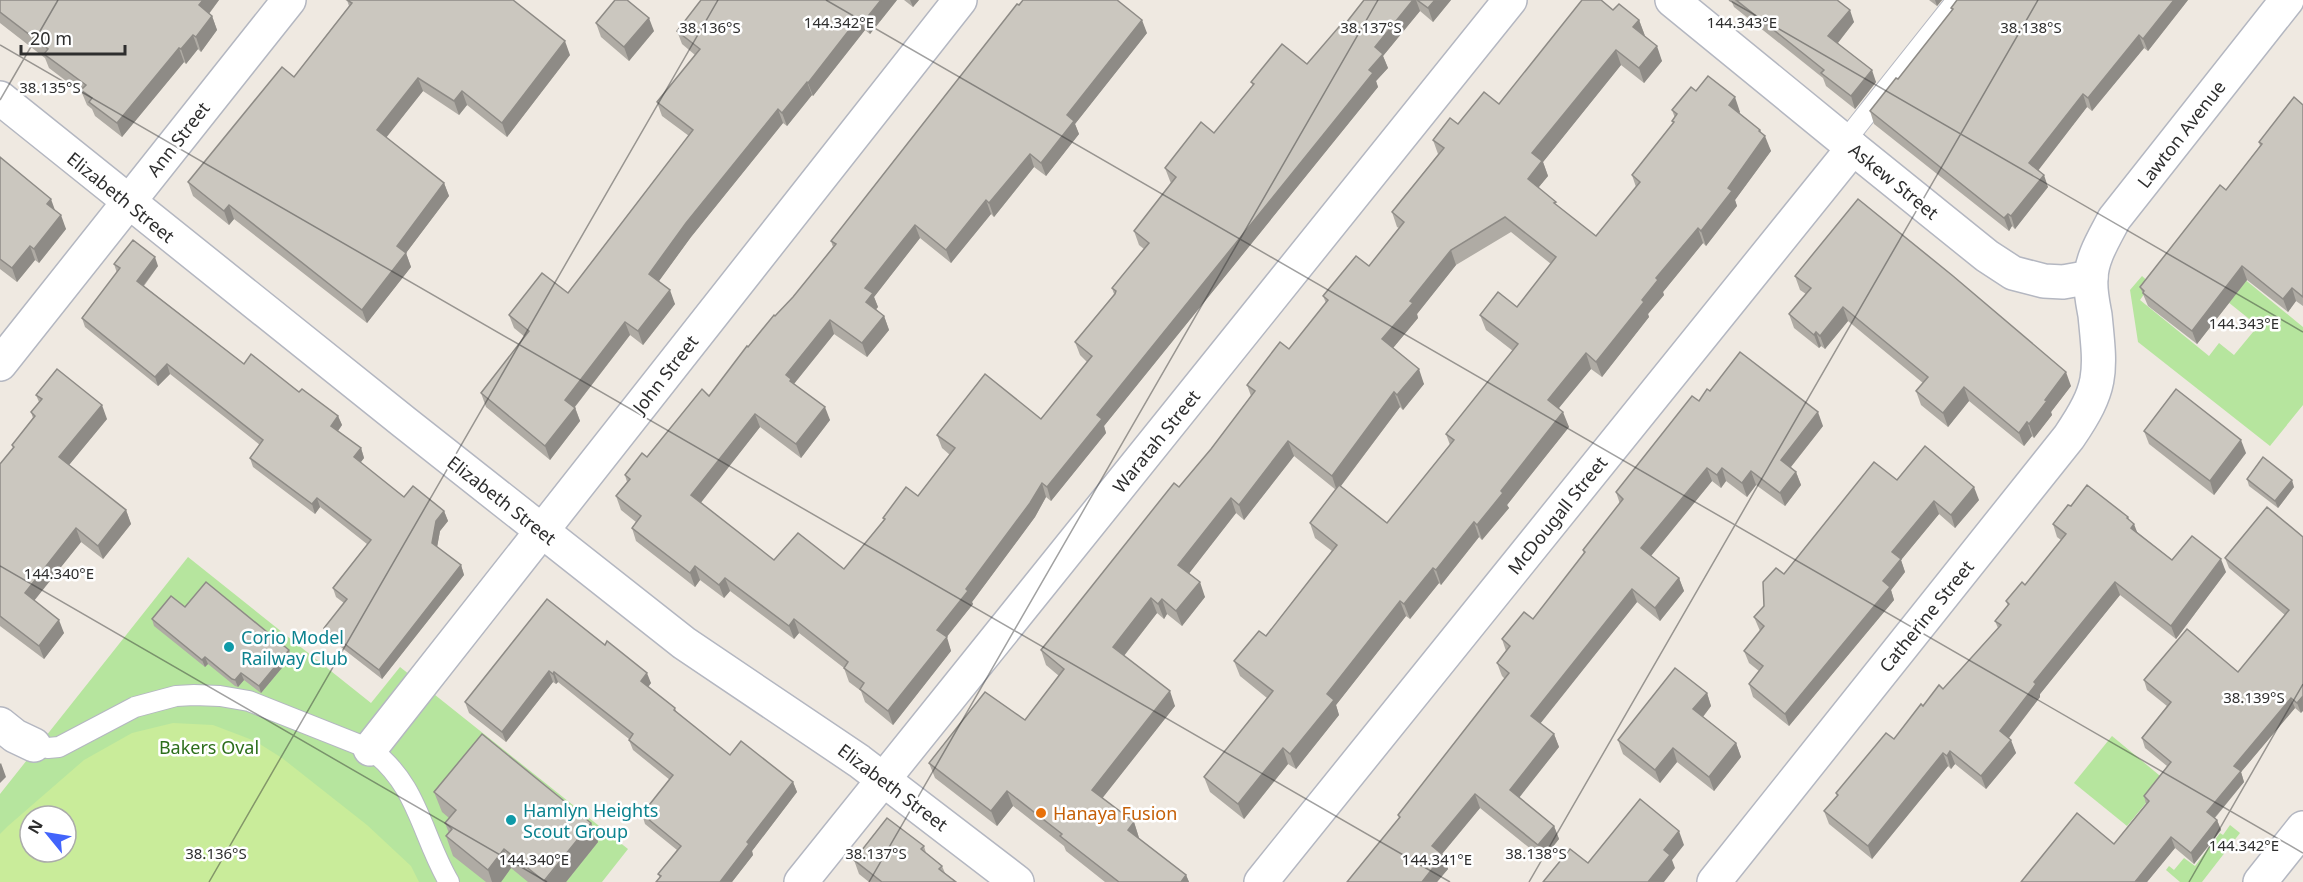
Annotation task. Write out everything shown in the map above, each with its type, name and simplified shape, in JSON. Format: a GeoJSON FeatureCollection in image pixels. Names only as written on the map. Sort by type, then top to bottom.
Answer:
{"type":"FeatureCollection","features":[{"type":"Feature","properties":{"kind":"street","name":"Ann Street"},"geometry":{"type":"LineString","coordinates":[[0,364],[289,0]]}},
{"type":"Feature","properties":{"kind":"street","name":"John Street"},"geometry":{"type":"LineString","coordinates":[[370,749],[960,0]]}},
{"type":"Feature","properties":{"kind":"street","name":"Waratah Street"},"geometry":{"type":"LineString","coordinates":[[801,882],[1510,0]]}},
{"type":"Feature","properties":{"kind":"street","name":"Askew Street"},"geometry":{"type":"LineString","coordinates":[[1672,0],[1849,145],[1988,256],[2013,273],[2044,281],[2063,282],[2091,277]]}},
{"type":"Feature","properties":{"kind":"street","name":"Lawton Avenue"},"geometry":{"type":"LineString","coordinates":[[2091,277],[2099,248],[2114,219],[2287,0]]}},
{"type":"Feature","properties":{"kind":"street","name":"Elizabeth Street"},"geometry":{"type":"LineString","coordinates":[[0,98],[541,531],[697,652],[883,779],[1017,882]]}},
{"type":"Feature","properties":{"kind":"street","name":"McDougall Street"},"geometry":{"type":"LineString","coordinates":[[1261,882],[1849,145]]}},
{"type":"Feature","properties":{"kind":"street","name":"Catherine Street"},"geometry":{"type":"LineString","coordinates":[[1714,882],[2069,437],[2088,409],[2098,382],[2099,355],[2091,277]]}},
{"type":"Feature","properties":{"kind":"street"},"geometry":{"type":"LineString","coordinates":[[0,724],[15,736],[34,745]]}},
{"type":"Feature","properties":{"kind":"street"},"geometry":{"type":"LineString","coordinates":[[2260,882],[2303,828]]}},
{"type":"Feature","properties":{"kind":"lane"},"geometry":{"type":"LineString","coordinates":[[1849,145],[1957,0]]}},
{"type":"Feature","properties":{"kind":"lane"},"geometry":{"type":"LineString","coordinates":[[34,745],[48,748],[59,747],[143,704],[176,696],[203,695],[249,701],[287,714],[321,731],[370,749],[388,764],[406,787],[419,810],[449,882]]}},
{"type":"Feature","properties":{"kind":"green space"},"geometry":{"type":"Polygon","coordinates":[[[2210,251],[2303,327],[2303,405],[2270,446],[2138,342],[2130,290],[2142,276],[2151,284],[2140,300],[2209,356],[2219,343],[2234,355],[2258,326],[2223,298],[2210,251]]]}},
{"type":"Feature","properties":{"kind":"green space","name":"Bakers Oval"},"geometry":{"type":"Polygon","coordinates":[[[188,557],[371,703],[400,667],[628,849],[602,882],[0,882],[0,794],[188,557]]]}},
{"type":"Feature","properties":{"kind":"green space"},"geometry":{"type":"Polygon","coordinates":[[[173,723],[213,725],[255,741],[282,758],[367,825],[411,866],[419,882],[0,882],[0,834],[18,817],[18,864],[78,864],[78,804],[33,804],[84,760],[132,733],[173,723]]]}},
{"type":"Feature","properties":{"kind":"green space"},"geometry":{"type":"Polygon","coordinates":[[[2112,736],[2165,780],[2127,826],[2074,783],[2112,736]]]}},
{"type":"Feature","properties":{"kind":"green space"},"geometry":{"type":"Polygon","coordinates":[[[2230,825],[2240,833],[2202,882],[2180,882],[2166,870],[2169,866],[2174,870],[2184,858],[2195,866],[2220,833],[2223,835],[2230,825]]]}},
{"type":"Feature","properties":{"kind":"building"},"geometry":{"type":"Polygon","coordinates":[[[0,0],[203,0],[199,5],[212,16],[196,37],[193,35],[181,49],[179,48],[117,123],[89,102],[92,98],[81,90],[86,85],[44,54],[48,49],[0,12],[0,0]]]}},
{"type":"Feature","properties":{"kind":"building"},"geometry":{"type":"Polygon","coordinates":[[[347,0],[513,0],[565,41],[502,123],[462,91],[454,101],[418,78],[377,130],[444,183],[397,246],[406,253],[362,310],[229,205],[224,211],[188,182],[282,67],[294,77],[352,3],[347,0]]]}},
{"type":"Feature","properties":{"kind":"building"},"geometry":{"type":"Polygon","coordinates":[[[615,0],[627,0],[649,18],[624,47],[596,23],[615,0]]]}},
{"type":"Feature","properties":{"kind":"building"},"geometry":{"type":"Polygon","coordinates":[[[701,0],[881,0],[865,20],[860,16],[782,113],[778,109],[686,223],[649,274],[670,290],[638,331],[625,322],[565,400],[575,408],[545,446],[481,393],[529,331],[509,315],[542,273],[568,293],[693,130],[657,102],[700,49],[677,31],[701,0]]]}},
{"type":"Feature","properties":{"kind":"building"},"geometry":{"type":"Polygon","coordinates":[[[1023,0],[1117,0],[1142,20],[1067,115],[1074,121],[1041,163],[1030,154],[989,203],[986,200],[946,250],[915,225],[865,288],[873,293],[866,302],[884,316],[862,343],[830,320],[786,375],[791,379],[790,381],[825,407],[796,444],[755,414],[691,495],[774,560],[798,533],[844,569],[885,519],[883,518],[906,487],[918,496],[955,448],[937,435],[985,374],[1041,419],[1092,356],[1075,342],[1115,294],[1116,291],[1112,288],[1149,243],[1134,231],[1176,177],[1165,168],[1201,122],[1214,133],[1254,84],[1251,82],[1282,44],[1307,64],[1344,21],[1346,23],[1364,0],[1413,0],[1375,47],[1383,54],[1369,70],[1373,73],[1097,415],[1102,419],[1047,487],[1042,483],[1030,503],[966,589],[968,591],[937,630],[947,637],[888,711],[860,689],[864,683],[844,668],[848,662],[794,619],[789,626],[725,578],[719,585],[695,566],[690,573],[632,528],[641,516],[616,496],[630,479],[625,475],[642,453],[647,457],[702,389],[709,396],[747,346],[793,297],[836,244],[831,241],[1017,4],[1019,5],[1023,0]]]}},
{"type":"Feature","properties":{"kind":"building"},"geometry":{"type":"Polygon","coordinates":[[[1417,0],[1435,0],[1428,8],[1417,0]]]}},
{"type":"Feature","properties":{"kind":"building"},"geometry":{"type":"Polygon","coordinates":[[[1582,0],[1601,0],[1613,10],[1619,4],[1639,20],[1633,27],[1657,46],[1639,68],[1616,50],[1532,153],[1542,161],[1528,179],[1596,236],[1640,182],[1632,175],[1674,122],[1672,121],[1677,114],[1672,110],[1691,87],[1696,91],[1708,76],[1735,97],[1729,105],[1765,136],[1728,188],[1732,191],[1701,231],[1698,228],[1656,278],[1658,280],[1642,300],[1644,302],[1596,362],[1586,353],[1548,400],[1563,412],[1501,491],[1503,493],[1477,525],[1474,522],[1436,570],[1433,568],[1404,604],[1400,601],[1327,694],[1334,700],[1290,754],[1283,748],[1238,804],[1204,777],[1273,691],[1234,661],[1259,631],[1266,636],[1337,545],[1310,523],[1339,485],[1387,523],[1454,440],[1446,434],[1518,344],[1480,315],[1498,292],[1517,307],[1556,257],[1505,217],[1451,250],[1410,301],[1413,303],[1382,339],[1419,369],[1397,395],[1394,392],[1332,476],[1288,441],[1239,505],[1231,498],[1178,565],[1200,582],[1176,611],[1162,599],[1158,604],[1151,598],[1113,647],[1170,691],[1092,790],[1134,822],[1128,830],[1186,875],[1181,882],[1119,882],[1007,791],[991,811],[929,763],[985,692],[1025,720],[1064,669],[1041,650],[1174,483],[1179,487],[1211,449],[1255,391],[1247,385],[1280,342],[1289,349],[1328,300],[1323,296],[1356,256],[1369,266],[1404,222],[1392,212],[1444,148],[1433,140],[1450,118],[1458,124],[1484,92],[1499,104],[1582,0]]]}},
{"type":"Feature","properties":{"kind":"building"},"geometry":{"type":"Polygon","coordinates":[[[1736,0],[1837,0],[1850,10],[1828,36],[1872,70],[1851,96],[1821,73],[1824,70],[1736,0]]]}},
{"type":"Feature","properties":{"kind":"building"},"geometry":{"type":"Polygon","coordinates":[[[1957,0],[2174,0],[2143,39],[2139,35],[2088,98],[2083,94],[2029,163],[2044,175],[2011,216],[2008,214],[2004,218],[1870,111],[1953,9],[1951,8],[1957,0]]]}},
{"type":"Feature","properties":{"kind":"building"},"geometry":{"type":"Polygon","coordinates":[[[2294,97],[2303,105],[2303,297],[2292,288],[2283,299],[2242,266],[2192,331],[2143,293],[2140,287],[2220,185],[2226,190],[2262,144],[2259,142],[2294,97]]]}},
{"type":"Feature","properties":{"kind":"building"},"geometry":{"type":"Polygon","coordinates":[[[0,157],[51,199],[47,204],[61,215],[34,249],[30,246],[12,268],[0,259],[0,157]]]}},
{"type":"Feature","properties":{"kind":"building"},"geometry":{"type":"Polygon","coordinates":[[[1858,199],[2066,372],[2045,400],[2047,401],[2019,433],[1964,387],[1943,413],[1916,391],[1928,377],[1843,307],[1820,336],[1816,332],[1814,335],[1789,314],[1811,288],[1795,276],[1858,199]]]}},
{"type":"Feature","properties":{"kind":"building"},"geometry":{"type":"Polygon","coordinates":[[[133,240],[155,257],[137,281],[244,364],[251,354],[299,392],[302,389],[338,416],[331,426],[361,448],[354,457],[404,497],[413,486],[444,511],[436,521],[432,543],[461,565],[379,670],[324,628],[347,599],[333,588],[371,540],[317,498],[312,504],[250,458],[263,440],[167,364],[155,377],[82,318],[120,268],[114,264],[133,240]]]}},
{"type":"Feature","properties":{"kind":"building"},"geometry":{"type":"Polygon","coordinates":[[[1740,352],[1818,412],[1781,460],[1796,472],[1780,493],[1751,471],[1742,483],[1722,468],[1717,475],[1707,468],[1641,548],[1679,578],[1655,608],[1632,589],[1531,716],[1554,734],[1510,790],[1554,826],[1538,845],[1475,794],[1432,846],[1443,855],[1422,882],[1347,882],[1400,817],[1398,815],[1509,673],[1497,663],[1510,646],[1502,639],[1524,612],[1533,619],[1623,499],[1616,492],[1692,396],[1699,401],[1707,389],[1710,391],[1740,352]]]}},
{"type":"Feature","properties":{"kind":"building"},"geometry":{"type":"Polygon","coordinates":[[[57,369],[102,405],[59,457],[126,510],[98,546],[76,528],[25,593],[59,620],[39,646],[0,616],[0,464],[35,416],[31,412],[42,399],[36,395],[57,369]]]}},
{"type":"Feature","properties":{"kind":"building"},"geometry":{"type":"Polygon","coordinates":[[[2176,389],[2241,440],[2210,481],[2144,431],[2176,389]]]}},
{"type":"Feature","properties":{"kind":"building"},"geometry":{"type":"Polygon","coordinates":[[[1925,446],[1974,487],[1951,515],[1934,501],[1892,552],[1901,559],[1883,581],[1890,587],[1785,714],[1749,684],[1763,666],[1744,651],[1764,626],[1754,617],[1764,606],[1763,582],[1776,568],[1784,574],[1874,462],[1897,480],[1925,446]]]}},
{"type":"Feature","properties":{"kind":"building"},"geometry":{"type":"Polygon","coordinates":[[[2263,457],[2292,480],[2275,501],[2247,479],[2263,457]]]}},
{"type":"Feature","properties":{"kind":"building"},"geometry":{"type":"Polygon","coordinates":[[[2087,485],[2128,517],[2134,524],[2131,528],[2172,560],[2192,536],[2221,559],[2171,626],[2115,582],[2034,682],[2036,684],[2000,731],[2011,740],[1981,776],[1950,751],[1947,756],[1943,753],[1868,846],[1824,811],[1838,795],[1836,793],[1886,733],[1894,739],[1921,704],[1923,706],[1939,685],[1943,689],[2001,625],[1995,621],[2009,604],[2006,601],[2022,582],[2025,585],[2066,534],[2053,524],[2087,485]]]}},
{"type":"Feature","properties":{"kind":"building"},"geometry":{"type":"Polygon","coordinates":[[[2267,507],[2303,537],[2303,696],[2297,703],[2291,698],[2234,766],[2241,771],[2207,812],[2217,820],[2191,853],[2171,837],[2135,882],[2021,882],[2077,813],[2114,844],[2149,801],[2144,796],[2171,762],[2142,738],[2171,702],[2144,680],[2187,629],[2238,672],[2289,610],[2225,558],[2267,507]]]}},
{"type":"Feature","properties":{"kind":"building","name":"Corio Model Railway Club"},"geometry":{"type":"Polygon","coordinates":[[[206,582],[289,650],[259,686],[241,673],[235,680],[232,679],[205,657],[202,660],[152,619],[171,596],[185,607],[206,582]]]}},
{"type":"Feature","properties":{"kind":"building"},"geometry":{"type":"Polygon","coordinates":[[[547,599],[605,645],[607,641],[647,673],[641,681],[730,755],[741,741],[793,782],[720,882],[656,882],[661,876],[658,874],[681,846],[642,814],[673,775],[629,740],[633,734],[554,672],[553,674],[549,671],[502,732],[465,702],[547,599]]]}},
{"type":"Feature","properties":{"kind":"building"},"geometry":{"type":"Polygon","coordinates":[[[1675,668],[1707,693],[1693,709],[1736,743],[1709,777],[1673,748],[1655,770],[1618,740],[1675,668]]]}},
{"type":"Feature","properties":{"kind":"building","name":"Hamlyn Heights Scout Group"},"geometry":{"type":"Polygon","coordinates":[[[482,734],[591,823],[544,881],[504,849],[488,870],[446,836],[452,829],[445,823],[456,810],[434,792],[482,734]]]}},
{"type":"Feature","properties":{"kind":"building"},"geometry":{"type":"Polygon","coordinates":[[[1640,799],[1679,831],[1664,850],[1670,855],[1648,882],[1543,882],[1570,849],[1588,863],[1640,799]]]}},
{"type":"Feature","properties":{"kind":"building"},"geometry":{"type":"Polygon","coordinates":[[[887,818],[924,846],[921,849],[942,866],[939,869],[956,882],[882,882],[854,860],[887,818]]]}},
{"type":"Feature","properties":{"kind":"place","name":"Corio Model Railway Club"},"geometry":{"type":"Point","coordinates":[229,647]}},
{"type":"Feature","properties":{"kind":"place","name":"Hanaya Fusion"},"geometry":{"type":"Point","coordinates":[1041,813]}},
{"type":"Feature","properties":{"kind":"place","name":"Hamlyn Heights Scout Group"},"geometry":{"type":"Point","coordinates":[511,820]}}]}
